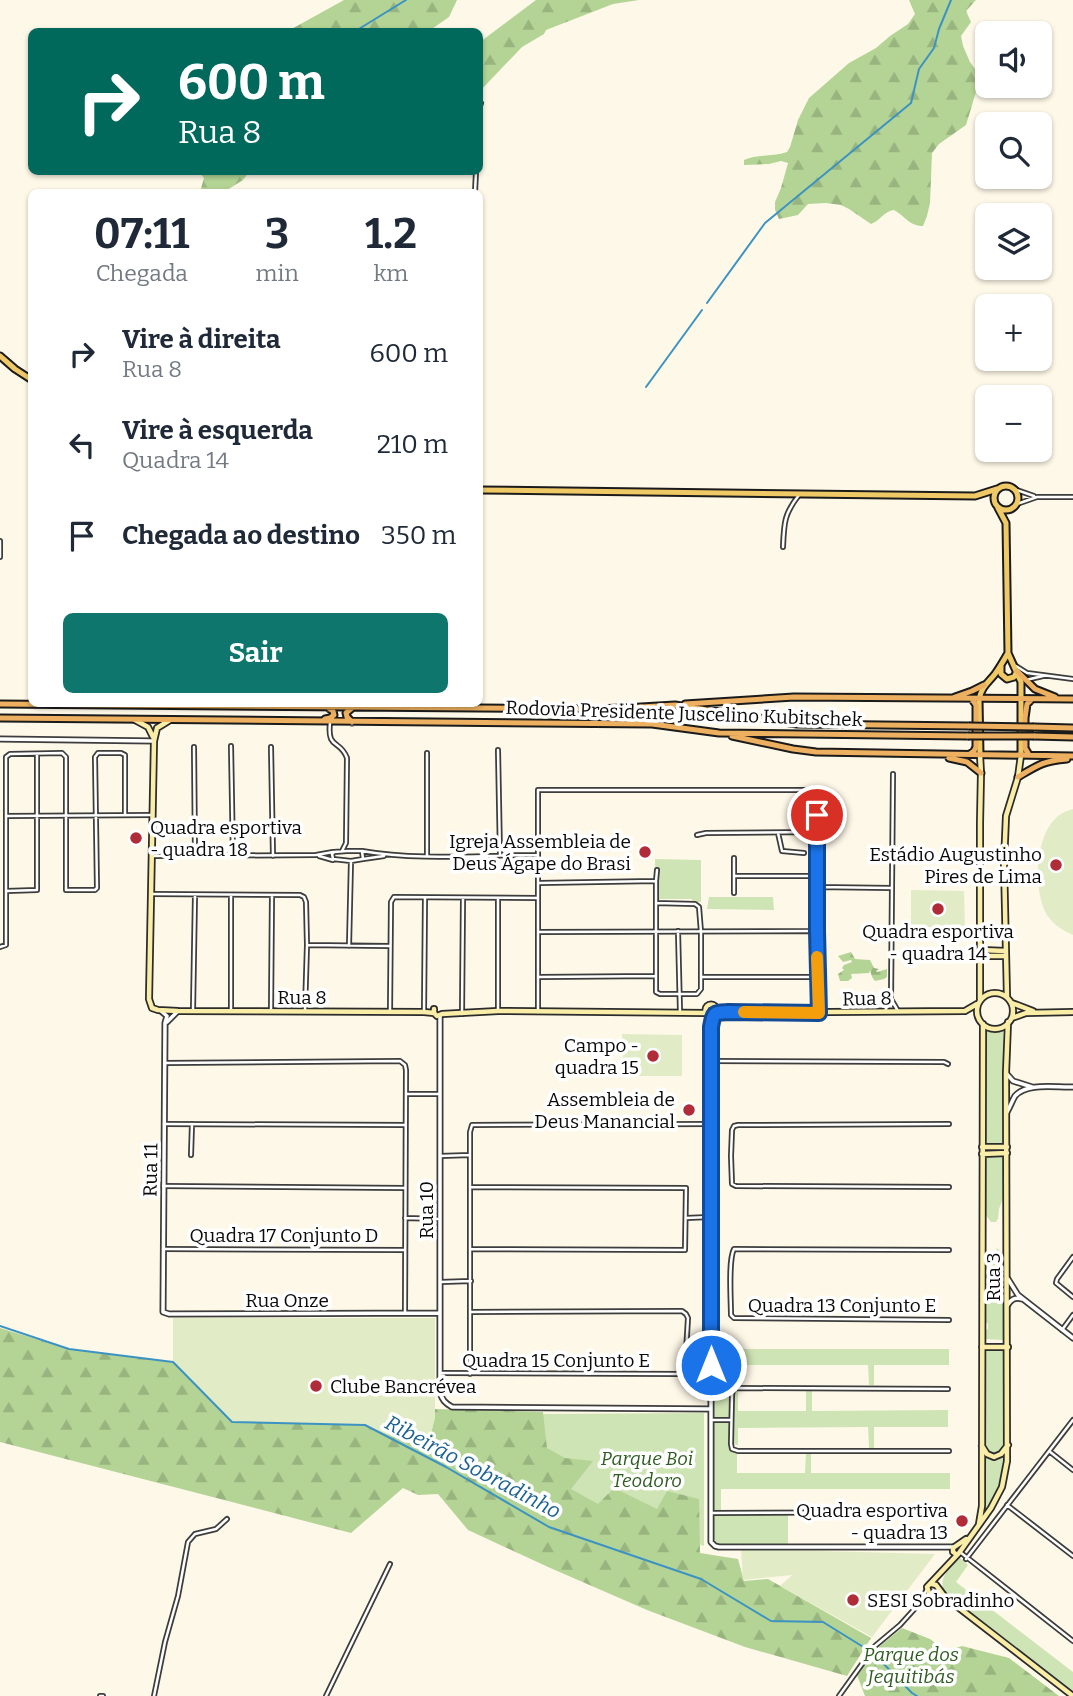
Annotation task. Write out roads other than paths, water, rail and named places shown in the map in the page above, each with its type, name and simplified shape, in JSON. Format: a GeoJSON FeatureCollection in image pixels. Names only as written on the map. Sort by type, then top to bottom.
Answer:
{"type":"FeatureCollection","features":[{"type":"Feature","properties":{"kind":"highway"},"geometry":{"type":"LineString","coordinates":[[1017,671],[1023,681],[1041,692],[1071,699]]}},
{"type":"Feature","properties":{"kind":"highway"},"geometry":{"type":"LineString","coordinates":[[948,699],[984,685]]}},
{"type":"Feature","properties":{"kind":"highway"},"geometry":{"type":"LineString","coordinates":[[675,705],[794,697],[1071,699]]}},
{"type":"Feature","properties":{"kind":"highway"},"geometry":{"type":"LineString","coordinates":[[970,754],[976,747],[976,705],[971,699]]}},
{"type":"Feature","properties":{"kind":"highway"},"geometry":{"type":"LineString","coordinates":[[979,706],[987,699]]}},
{"type":"Feature","properties":{"kind":"highway"},"geometry":{"type":"LineString","coordinates":[[1030,755],[1025,748],[1025,718],[1026,706],[1032,699]]}},
{"type":"Feature","properties":{"kind":"highway","name":"Rodovia Presidente Juscelino Kubitschek"},"geometry":{"type":"LineString","coordinates":[[1,703],[28,703]]}},
{"type":"Feature","properties":{"kind":"highway","name":"Rodovia Presidente Juscelino Kubitschek"},"geometry":{"type":"LineString","coordinates":[[353,707],[614,709],[675,705],[797,724],[1073,728]]}},
{"type":"Feature","properties":{"kind":"highway"},"geometry":{"type":"LineString","coordinates":[[318,720],[334,715],[328,707]]}},
{"type":"Feature","properties":{"kind":"highway"},"geometry":{"type":"LineString","coordinates":[[352,722],[346,713],[353,707]]}},
{"type":"Feature","properties":{"kind":"highway","name":"Rodovia Presidente Juscelino Kubitschek"},"geometry":{"type":"LineString","coordinates":[[0,718],[652,724],[719,733],[1073,737]]}},
{"type":"Feature","properties":{"kind":"highway"},"geometry":{"type":"LineString","coordinates":[[719,733],[816,752],[1073,757]]}},
{"type":"Feature","properties":{"kind":"highway"},"geometry":{"type":"LineString","coordinates":[[907,754],[954,758],[967,762],[981,773]]}},
{"type":"Feature","properties":{"kind":"highway"},"geometry":{"type":"LineString","coordinates":[[1018,777],[1047,761],[1073,757]]}},
{"type":"Feature","properties":{"kind":"main road"},"geometry":{"type":"LineString","coordinates":[[0,356],[28,377]]}},
{"type":"Feature","properties":{"kind":"main road"},"geometry":{"type":"LineString","coordinates":[[483,490],[975,496],[1006,486],[1014,489],[1018,497],[1006,523],[1009,653],[1017,671],[1014,677],[1007,679],[1000,666]]}},
{"type":"Feature","properties":{"kind":"main road"},"geometry":{"type":"LineString","coordinates":[[998,489],[993,497],[1006,523]]}},
{"type":"Feature","properties":{"kind":"main road"},"geometry":{"type":"LineString","coordinates":[[975,496],[1005,510],[1014,506]]}},
{"type":"Feature","properties":{"kind":"main road"},"geometry":{"type":"LineString","coordinates":[[978,1019],[981,953],[979,699],[984,685],[1009,653]]}},
{"type":"Feature","properties":{"kind":"main road"},"geometry":{"type":"LineString","coordinates":[[1007,997],[1004,863],[1006,816],[1018,777],[1021,755],[1023,681]]}},
{"type":"Feature","properties":{"kind":"main road"},"geometry":{"type":"LineString","coordinates":[[134,720],[148,727],[153,741],[149,999],[152,1008],[178,1011]]}},
{"type":"Feature","properties":{"kind":"main road"},"geometry":{"type":"LineString","coordinates":[[153,741],[159,726],[170,720]]}},
{"type":"Feature","properties":{"kind":"main road"},"geometry":{"type":"LineString","coordinates":[[981,953],[1006,954]]}},
{"type":"Feature","properties":{"kind":"main road"},"geometry":{"type":"LineString","coordinates":[[979,1002],[985,995],[996,992],[1007,997],[1013,1013],[1010,1020]]}},
{"type":"Feature","properties":{"kind":"main road","name":"Rua 8"},"geometry":{"type":"LineString","coordinates":[[178,1011],[305,1010],[452,1014],[498,1011],[819,1013],[965,1010],[979,1002]]}},
{"type":"Feature","properties":{"kind":"main road"},"geometry":{"type":"LineString","coordinates":[[1011,1003],[1038,1012]]}},
{"type":"Feature","properties":{"kind":"main road"},"geometry":{"type":"LineString","coordinates":[[965,1010],[987,1027],[996,1028],[1001,1028],[1010,1020],[1028,1013],[1073,1012]]}},
{"type":"Feature","properties":{"kind":"main road","name":"Rua 3"},"geometry":{"type":"LineString","coordinates":[[956,1550],[979,1526],[991,1508],[1005,1475],[1008,1445],[1006,1073],[1010,1020]]}},
{"type":"Feature","properties":{"kind":"main road","name":"Rua 3"},"geometry":{"type":"LineString","coordinates":[[979,1526],[982,1506],[983,1024]]}},
{"type":"Feature","properties":{"kind":"main road"},"geometry":{"type":"LineString","coordinates":[[982,1147],[1007,1150]]}},
{"type":"Feature","properties":{"kind":"main road"},"geometry":{"type":"LineString","coordinates":[[982,1154],[1007,1150]]}},
{"type":"Feature","properties":{"kind":"main road"},"geometry":{"type":"LineString","coordinates":[[982,1348],[1008,1347]]}},
{"type":"Feature","properties":{"kind":"main road"},"geometry":{"type":"LineString","coordinates":[[982,1445],[987,1454],[994,1457],[1001,1454],[1008,1445]]}},
{"type":"Feature","properties":{"kind":"main road"},"geometry":{"type":"LineString","coordinates":[[982,1506],[991,1508]]}},
{"type":"Feature","properties":{"kind":"main road"},"geometry":{"type":"LineString","coordinates":[[932,1587],[956,1550]]}},
{"type":"Feature","properties":{"kind":"main road"},"geometry":{"type":"LineString","coordinates":[[932,1587],[937,1591],[933,1594],[945,1597]]}},
{"type":"Feature","properties":{"kind":"main road"},"geometry":{"type":"LineString","coordinates":[[932,1587],[1073,1696]]}},
{"type":"Feature","properties":{"kind":"street"},"geometry":{"type":"LineString","coordinates":[[1014,489],[1037,497],[1073,497]]}},
{"type":"Feature","properties":{"kind":"street"},"geometry":{"type":"LineString","coordinates":[[783,547],[786,516],[790,506],[801,493]]}},
{"type":"Feature","properties":{"kind":"street"},"geometry":{"type":"LineString","coordinates":[[1014,506],[1037,497]]}},
{"type":"Feature","properties":{"kind":"street"},"geometry":{"type":"LineString","coordinates":[[0,541],[0,557]]}},
{"type":"Feature","properties":{"kind":"street"},"geometry":{"type":"LineString","coordinates":[[1014,663],[1023,672],[1073,679]]}},
{"type":"Feature","properties":{"kind":"street"},"geometry":{"type":"LineString","coordinates":[[1023,681],[1047,676]]}},
{"type":"Feature","properties":{"kind":"street"},"geometry":{"type":"LineString","coordinates":[[330,720],[329,736],[345,752],[347,758],[346,843],[342,851]]}},
{"type":"Feature","properties":{"kind":"street"},"geometry":{"type":"LineString","coordinates":[[0,739],[153,741]]}},
{"type":"Feature","properties":{"kind":"street"},"geometry":{"type":"LineString","coordinates":[[231,746],[233,856]]}},
{"type":"Feature","properties":{"kind":"street"},"geometry":{"type":"LineString","coordinates":[[194,747],[195,856]]}},
{"type":"Feature","properties":{"kind":"street"},"geometry":{"type":"LineString","coordinates":[[271,747],[273,856]]}},
{"type":"Feature","properties":{"kind":"street"},"geometry":{"type":"LineString","coordinates":[[498,750],[500,855]]}},
{"type":"Feature","properties":{"kind":"street"},"geometry":{"type":"LineString","coordinates":[[427,752],[427,856]]}},
{"type":"Feature","properties":{"kind":"street"},"geometry":{"type":"LineString","coordinates":[[0,947],[6,945],[6,757],[10,754],[62,753],[66,759],[66,890],[95,890],[97,887],[95,757],[98,753],[121,753],[126,756],[125,814]]}},
{"type":"Feature","properties":{"kind":"street"},"geometry":{"type":"LineString","coordinates":[[0,889],[37,890],[37,754]]}},
{"type":"Feature","properties":{"kind":"street"},"geometry":{"type":"LineString","coordinates":[[0,770],[5,769]]}},
{"type":"Feature","properties":{"kind":"street"},"geometry":{"type":"LineString","coordinates":[[893,774],[892,1001],[898,1012]]}},
{"type":"Feature","properties":{"kind":"street"},"geometry":{"type":"LineString","coordinates":[[538,1012],[538,790],[817,790],[819,1013]]}},
{"type":"Feature","properties":{"kind":"street"},"geometry":{"type":"LineString","coordinates":[[0,799],[5,799]]}},
{"type":"Feature","properties":{"kind":"street"},"geometry":{"type":"LineString","coordinates":[[6,816],[153,815]]}},
{"type":"Feature","properties":{"kind":"street"},"geometry":{"type":"LineString","coordinates":[[0,830],[6,830]]}},
{"type":"Feature","properties":{"kind":"street"},"geometry":{"type":"LineString","coordinates":[[778,832],[782,851],[804,853]]}},
{"type":"Feature","properties":{"kind":"street"},"geometry":{"type":"LineString","coordinates":[[697,835],[816,832]]}},
{"type":"Feature","properties":{"kind":"street"},"geometry":{"type":"LineString","coordinates":[[346,843],[350,851]]}},
{"type":"Feature","properties":{"kind":"street"},"geometry":{"type":"LineString","coordinates":[[152,856],[316,855],[342,851],[427,856],[538,855]]}},
{"type":"Feature","properties":{"kind":"street"},"geometry":{"type":"LineString","coordinates":[[362,851],[363,859]]}},
{"type":"Feature","properties":{"kind":"street"},"geometry":{"type":"LineString","coordinates":[[333,852],[334,860]]}},
{"type":"Feature","properties":{"kind":"street"},"geometry":{"type":"LineString","coordinates":[[316,855],[351,863],[391,855]]}},
{"type":"Feature","properties":{"kind":"street"},"geometry":{"type":"LineString","coordinates":[[734,858],[734,893]]}},
{"type":"Feature","properties":{"kind":"street"},"geometry":{"type":"LineString","coordinates":[[0,860],[6,860]]}},
{"type":"Feature","properties":{"kind":"street"},"geometry":{"type":"LineString","coordinates":[[349,946],[351,863]]}},
{"type":"Feature","properties":{"kind":"street"},"geometry":{"type":"LineString","coordinates":[[656,903],[698,905],[701,932],[699,993],[657,993],[656,976],[656,903],[656,881],[657,870]]}},
{"type":"Feature","properties":{"kind":"street"},"geometry":{"type":"LineString","coordinates":[[734,876],[816,876]]}},
{"type":"Feature","properties":{"kind":"street"},"geometry":{"type":"LineString","coordinates":[[539,883],[656,881]]}},
{"type":"Feature","properties":{"kind":"street"},"geometry":{"type":"LineString","coordinates":[[816,887],[892,888]]}},
{"type":"Feature","properties":{"kind":"street"},"geometry":{"type":"LineString","coordinates":[[151,894],[304,897],[307,945],[305,1010]]}},
{"type":"Feature","properties":{"kind":"street"},"geometry":{"type":"LineString","coordinates":[[193,1010],[195,895]]}},
{"type":"Feature","properties":{"kind":"street"},"geometry":{"type":"LineString","coordinates":[[231,895],[231,1010]]}},
{"type":"Feature","properties":{"kind":"street"},"geometry":{"type":"LineString","coordinates":[[271,895],[271,1011]]}},
{"type":"Feature","properties":{"kind":"street"},"geometry":{"type":"LineString","coordinates":[[390,1011],[391,902],[394,897],[539,898]]}},
{"type":"Feature","properties":{"kind":"street"},"geometry":{"type":"LineString","coordinates":[[462,1014],[463,897]]}},
{"type":"Feature","properties":{"kind":"street"},"geometry":{"type":"LineString","coordinates":[[425,898],[425,1012]]}},
{"type":"Feature","properties":{"kind":"street"},"geometry":{"type":"LineString","coordinates":[[498,898],[498,1011]]}},
{"type":"Feature","properties":{"kind":"street"},"geometry":{"type":"LineString","coordinates":[[0,917],[5,917]]}},
{"type":"Feature","properties":{"kind":"street"},"geometry":{"type":"LineString","coordinates":[[678,931],[680,1013]]}},
{"type":"Feature","properties":{"kind":"street"},"geometry":{"type":"LineString","coordinates":[[538,932],[817,931]]}},
{"type":"Feature","properties":{"kind":"street"},"geometry":{"type":"LineString","coordinates":[[307,945],[390,946]]}},
{"type":"Feature","properties":{"kind":"street"},"geometry":{"type":"LineString","coordinates":[[539,976],[656,976]]}},
{"type":"Feature","properties":{"kind":"street"},"geometry":{"type":"LineString","coordinates":[[701,977],[817,977]]}},
{"type":"Feature","properties":{"kind":"street"},"geometry":{"type":"LineString","coordinates":[[884,1012],[892,1001]]}},
{"type":"Feature","properties":{"kind":"street","name":"Rua 11"},"geometry":{"type":"LineString","coordinates":[[161,1010],[166,1014],[162,1306],[163,1312],[169,1314]]}},
{"type":"Feature","properties":{"kind":"street"},"geometry":{"type":"LineString","coordinates":[[165,1023],[178,1011]]}},
{"type":"Feature","properties":{"kind":"street"},"geometry":{"type":"LineString","coordinates":[[711,1012],[710,1542],[719,1547],[939,1546],[956,1550],[1073,1642]]}},
{"type":"Feature","properties":{"kind":"street","name":"Rua 10"},"geometry":{"type":"LineString","coordinates":[[438,1013],[440,1392],[446,1404],[452,1408],[711,1409]]}},
{"type":"Feature","properties":{"kind":"street"},"geometry":{"type":"LineString","coordinates":[[165,1063],[400,1061],[406,1066],[405,1314]]}},
{"type":"Feature","properties":{"kind":"street"},"geometry":{"type":"LineString","coordinates":[[711,1061],[948,1064]]}},
{"type":"Feature","properties":{"kind":"street"},"geometry":{"type":"LineString","coordinates":[[1006,1073],[1013,1081],[1034,1088]]}},
{"type":"Feature","properties":{"kind":"street"},"geometry":{"type":"LineString","coordinates":[[1007,1112],[1021,1091],[1073,1087]]}},
{"type":"Feature","properties":{"kind":"street"},"geometry":{"type":"LineString","coordinates":[[406,1094],[440,1094]]}},
{"type":"Feature","properties":{"kind":"street"},"geometry":{"type":"LineString","coordinates":[[164,1124],[405,1125]]}},
{"type":"Feature","properties":{"kind":"street"},"geometry":{"type":"LineString","coordinates":[[191,1155],[192,1124]]}},
{"type":"Feature","properties":{"kind":"street"},"geometry":{"type":"LineString","coordinates":[[470,1374],[470,1132],[473,1124],[711,1124]]}},
{"type":"Feature","properties":{"kind":"street"},"geometry":{"type":"LineString","coordinates":[[948,1124],[738,1125],[732,1130],[731,1156],[732,1184],[736,1186],[949,1187]]}},
{"type":"Feature","properties":{"kind":"street"},"geometry":{"type":"LineString","coordinates":[[440,1156],[470,1155]]}},
{"type":"Feature","properties":{"kind":"street"},"geometry":{"type":"LineString","coordinates":[[163,1186],[406,1188]]}},
{"type":"Feature","properties":{"kind":"street"},"geometry":{"type":"LineString","coordinates":[[471,1187],[686,1188],[685,1250],[471,1249]]}},
{"type":"Feature","properties":{"kind":"street"},"geometry":{"type":"LineString","coordinates":[[686,1218],[711,1217]]}},
{"type":"Feature","properties":{"kind":"street"},"geometry":{"type":"LineString","coordinates":[[405,1218],[440,1219]]}},
{"type":"Feature","properties":{"kind":"street","name":"Quadra 17 Conjunto D"},"geometry":{"type":"LineString","coordinates":[[163,1249],[406,1250]]}},
{"type":"Feature","properties":{"kind":"street","name":"Quadra 13 Conjunto E"},"geometry":{"type":"LineString","coordinates":[[949,1250],[734,1249],[731,1279],[731,1315],[734,1318],[949,1320]]}},
{"type":"Feature","properties":{"kind":"street"},"geometry":{"type":"LineString","coordinates":[[1073,1257],[1057,1279],[1057,1285],[1073,1297]]}},
{"type":"Feature","properties":{"kind":"street"},"geometry":{"type":"LineString","coordinates":[[1007,1279],[1014,1291],[1024,1300],[1073,1338]]}},
{"type":"Feature","properties":{"kind":"street"},"geometry":{"type":"LineString","coordinates":[[440,1282],[471,1281]]}},
{"type":"Feature","properties":{"kind":"street"},"geometry":{"type":"LineString","coordinates":[[1007,1306],[1012,1299],[1024,1300]]}},
{"type":"Feature","properties":{"kind":"street"},"geometry":{"type":"LineString","coordinates":[[471,1312],[682,1311],[688,1318],[688,1343],[711,1343]]}},
{"type":"Feature","properties":{"kind":"street","name":"Rua Onze"},"geometry":{"type":"LineString","coordinates":[[169,1314],[440,1313]]}},
{"type":"Feature","properties":{"kind":"street"},"geometry":{"type":"LineString","coordinates":[[1062,1330],[1073,1315]]}},
{"type":"Feature","properties":{"kind":"street","name":"Quadra 15 Conjunto E"},"geometry":{"type":"LineString","coordinates":[[440,1373],[682,1374],[685,1370],[688,1343]]}},
{"type":"Feature","properties":{"kind":"street"},"geometry":{"type":"LineString","coordinates":[[948,1389],[736,1388],[732,1395],[731,1447],[737,1451],[949,1451]]}},
{"type":"Feature","properties":{"kind":"street"},"geometry":{"type":"LineString","coordinates":[[966,1559],[1073,1419]]}},
{"type":"Feature","properties":{"kind":"street"},"geometry":{"type":"LineString","coordinates":[[711,1420],[731,1420]]}},
{"type":"Feature","properties":{"kind":"street"},"geometry":{"type":"LineString","coordinates":[[1049,1451],[1073,1470]]}},
{"type":"Feature","properties":{"kind":"street"},"geometry":{"type":"LineString","coordinates":[[1007,1505],[1073,1556]]}},
{"type":"Feature","properties":{"kind":"street"},"geometry":{"type":"LineString","coordinates":[[710,1513],[946,1512]]}},
{"type":"Feature","properties":{"kind":"street"},"geometry":{"type":"LineString","coordinates":[[154,1696],[188,1542],[195,1534],[220,1527],[227,1519]]}},
{"type":"Feature","properties":{"kind":"street"},"geometry":{"type":"LineString","coordinates":[[326,1696],[390,1564]]}},
{"type":"Feature","properties":{"kind":"street"},"geometry":{"type":"LineString","coordinates":[[839,1696],[875,1646],[900,1625],[932,1587]]}},
{"type":"Feature","properties":{"kind":"street"},"geometry":{"type":"LineString","coordinates":[[919,1604],[933,1594]]}},
{"type":"Feature","properties":{"kind":"waterway"},"geometry":{"type":"LineString","coordinates":[[360,28],[406,0]]}},
{"type":"Feature","properties":{"kind":"waterway"},"geometry":{"type":"LineString","coordinates":[[707,303],[765,223],[911,103],[919,69],[934,48],[951,0]]}},
{"type":"Feature","properties":{"kind":"waterway"},"geometry":{"type":"LineString","coordinates":[[646,387],[702,310]]}},
{"type":"Feature","properties":{"kind":"waterway","name":"Ribeirão Sobradinho"},"geometry":{"type":"LineString","coordinates":[[0,1326],[69,1349],[173,1362],[232,1422],[365,1425],[446,1467],[549,1527],[701,1579],[771,1621],[823,1622],[873,1653],[917,1696]]}},
{"type":"Feature","properties":{"kind":"place","name":"Quadra esportiva - quadra 18"},"geometry":{"type":"Point","coordinates":[136,838]}},
{"type":"Feature","properties":{"kind":"place","name":"Igreja Assembleia de Deus Ágape do Brasi"},"geometry":{"type":"Point","coordinates":[645,852]}},
{"type":"Feature","properties":{"kind":"place","name":"Estádio Augustinho Pires de Lima"},"geometry":{"type":"Point","coordinates":[1056,865]}},
{"type":"Feature","properties":{"kind":"place","name":"Quadra esportiva - quadra 14"},"geometry":{"type":"Point","coordinates":[938,909]}},
{"type":"Feature","properties":{"kind":"place","name":"Campo - quadra 15"},"geometry":{"type":"Point","coordinates":[653,1056]}},
{"type":"Feature","properties":{"kind":"place","name":"Assembleia de Deus Manancial"},"geometry":{"type":"Point","coordinates":[689,1110]}},
{"type":"Feature","properties":{"kind":"place","name":"Clube Bancrévea"},"geometry":{"type":"Point","coordinates":[316,1386]}},
{"type":"Feature","properties":{"kind":"place","name":"Quadra esportiva - quadra 13"},"geometry":{"type":"Point","coordinates":[962,1521]}},
{"type":"Feature","properties":{"kind":"place","name":"SESI Sobradinho"},"geometry":{"type":"Point","coordinates":[853,1600]}},
{"type":"Feature","properties":{"kind":"park label","name":"Parque Boi Teodoro"},"geometry":{"type":"Point","coordinates":[647,1469]}},
{"type":"Feature","properties":{"kind":"park label","name":"Parque dos Jequitibás"},"geometry":{"type":"Point","coordinates":[911,1665]}}]}
